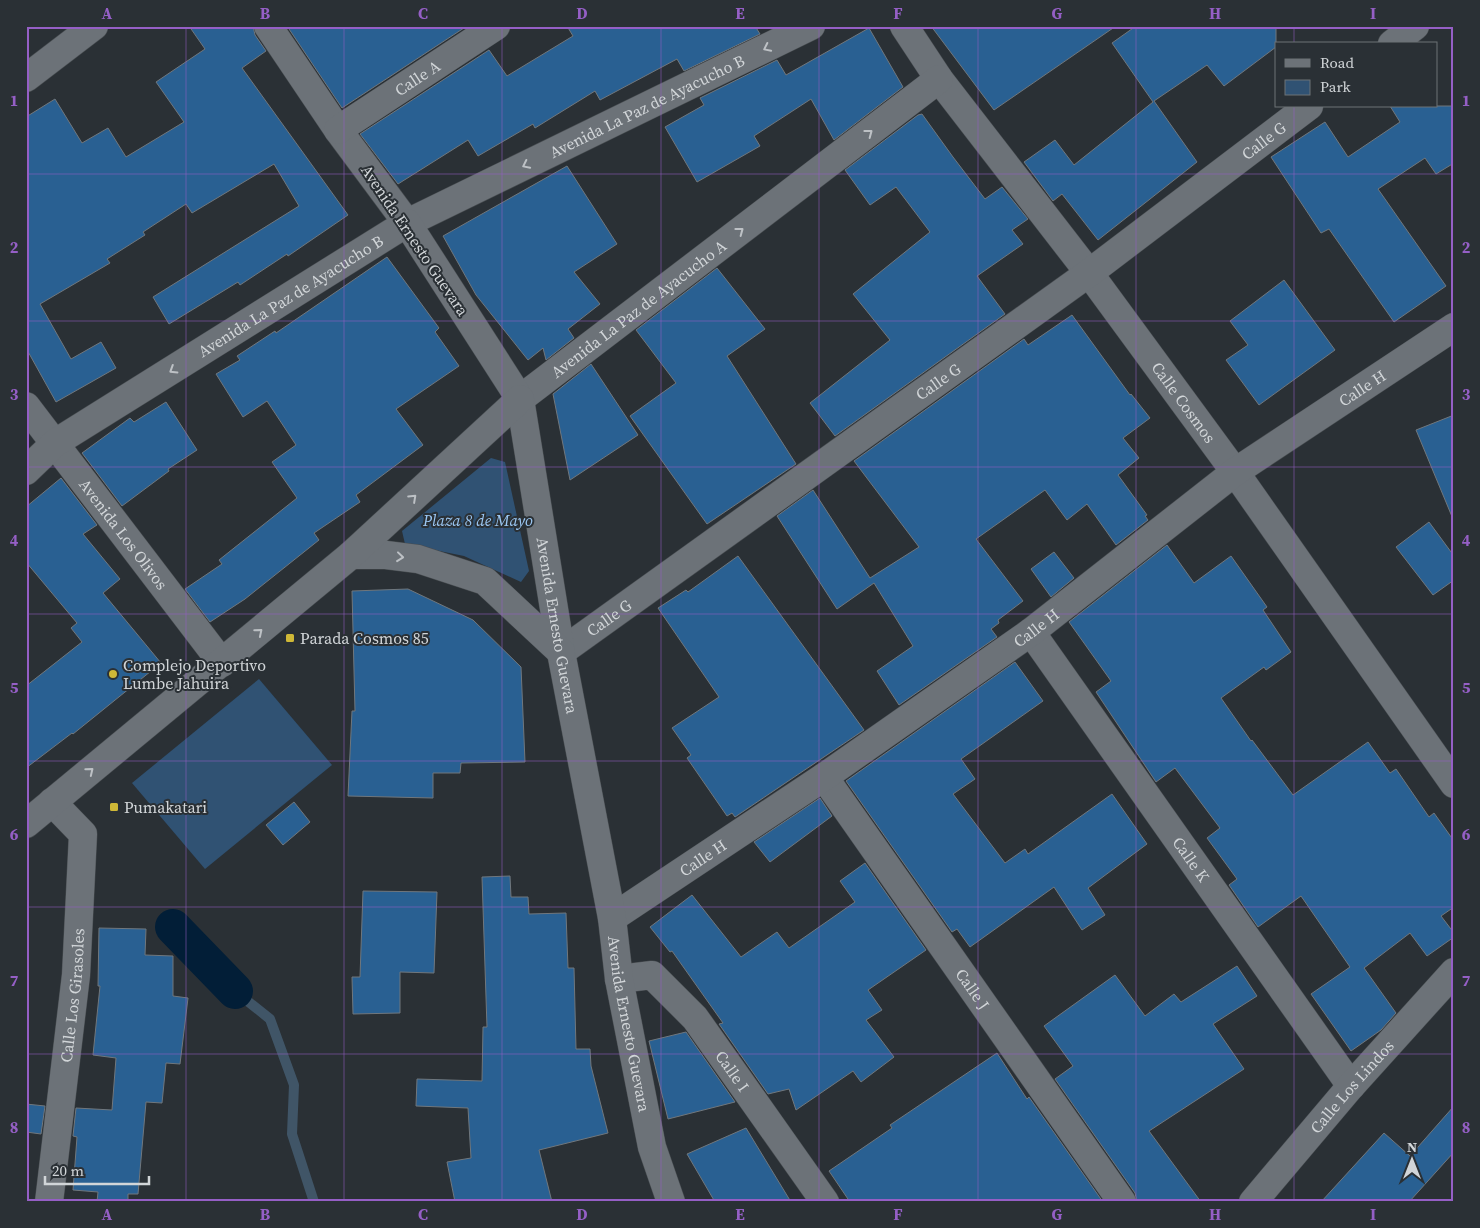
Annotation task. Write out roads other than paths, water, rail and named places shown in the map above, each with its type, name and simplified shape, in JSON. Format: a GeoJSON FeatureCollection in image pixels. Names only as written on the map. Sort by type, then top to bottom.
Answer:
{"type":"FeatureCollection","features":[{"type":"Feature","properties":{"kind":"street"},"geometry":{"type":"LineString","coordinates":[[26,78],[94,26]]}},
{"type":"Feature","properties":{"kind":"street","name":"Avenida Ernesto Guevara"},"geometry":{"type":"LineString","coordinates":[[268,26],[338,130],[407,223],[520,399],[562,652],[612,918],[619,979],[652,1147],[671,1202]]}},
{"type":"Feature","properties":{"kind":"street","name":"Calle A"},"geometry":{"type":"LineString","coordinates":[[338,130],[496,26]]}},
{"type":"Feature","properties":{"kind":"street","name":"Avenida La Paz de Ayacucho B"},"geometry":{"type":"LineString","coordinates":[[26,471],[55,443],[407,223],[811,26]]}},
{"type":"Feature","properties":{"kind":"street","name":"Calle Cosmos"},"geometry":{"type":"LineString","coordinates":[[904,26],[939,79],[1089,273],[1235,472],[1454,784]]}},
{"type":"Feature","properties":{"kind":"street"},"geometry":{"type":"LineString","coordinates":[[1395,42],[1415,26]]}},
{"type":"Feature","properties":{"kind":"street","name":"Avenida La Paz de Ayacucho A"},"geometry":{"type":"LineString","coordinates":[[26,824],[351,555],[520,399],[939,79]]}},
{"type":"Feature","properties":{"kind":"street","name":"Calle G"},"geometry":{"type":"LineString","coordinates":[[562,652],[1089,273],[1306,108]]}},
{"type":"Feature","properties":{"kind":"street","name":"Calle H"},"geometry":{"type":"LineString","coordinates":[[612,918],[824,777],[1031,632],[1235,472],[1451,335]]}},
{"type":"Feature","properties":{"kind":"street","name":"Avenida Los Olivos"},"geometry":{"type":"LineString","coordinates":[[26,406],[222,663]]}},
{"type":"Feature","properties":{"kind":"street"},"geometry":{"type":"LineString","coordinates":[[351,555],[386,555],[418,558],[485,581],[562,652]]}},
{"type":"Feature","properties":{"kind":"street","name":"Calle K"},"geometry":{"type":"LineString","coordinates":[[1031,632],[1351,1086]]}},
{"type":"Feature","properties":{"kind":"street","name":"Calle J"},"geometry":{"type":"LineString","coordinates":[[824,777],[1122,1202]]}},
{"type":"Feature","properties":{"kind":"street","name":"Calle Los Girasoles"},"geometry":{"type":"LineString","coordinates":[[49,1202],[76,975],[83,834],[52,802]]}},
{"type":"Feature","properties":{"kind":"street","name":"Calle Los Lindos"},"geometry":{"type":"LineString","coordinates":[[1253,1202],[1351,1086],[1454,972]]}},
{"type":"Feature","properties":{"kind":"street","name":"Calle I"},"geometry":{"type":"LineString","coordinates":[[619,979],[652,975],[695,1018],[825,1202]]}},
{"type":"Feature","properties":{"kind":"waterway"},"geometry":{"type":"LineString","coordinates":[[173,927],[235,991]]}},
{"type":"Feature","properties":{"kind":"waterway"},"geometry":{"type":"LineString","coordinates":[[235,991],[270,1019],[294,1085],[292,1134],[314,1202]]}},
{"type":"Feature","properties":{"kind":"place","name":"Parada Cosmos 85"},"geometry":{"type":"Point","coordinates":[290,638]}},
{"type":"Feature","properties":{"kind":"place","name":"Complejo Deportivo Lumbe Jahuira"},"geometry":{"type":"Point","coordinates":[113,674]}},
{"type":"Feature","properties":{"kind":"place","name":"Pumakatari"},"geometry":{"type":"Point","coordinates":[114,807]}},
{"type":"Feature","properties":{"kind":"park label","name":"Plaza 8 de Mayo"},"geometry":{"type":"Point","coordinates":[478,520]}}]}
